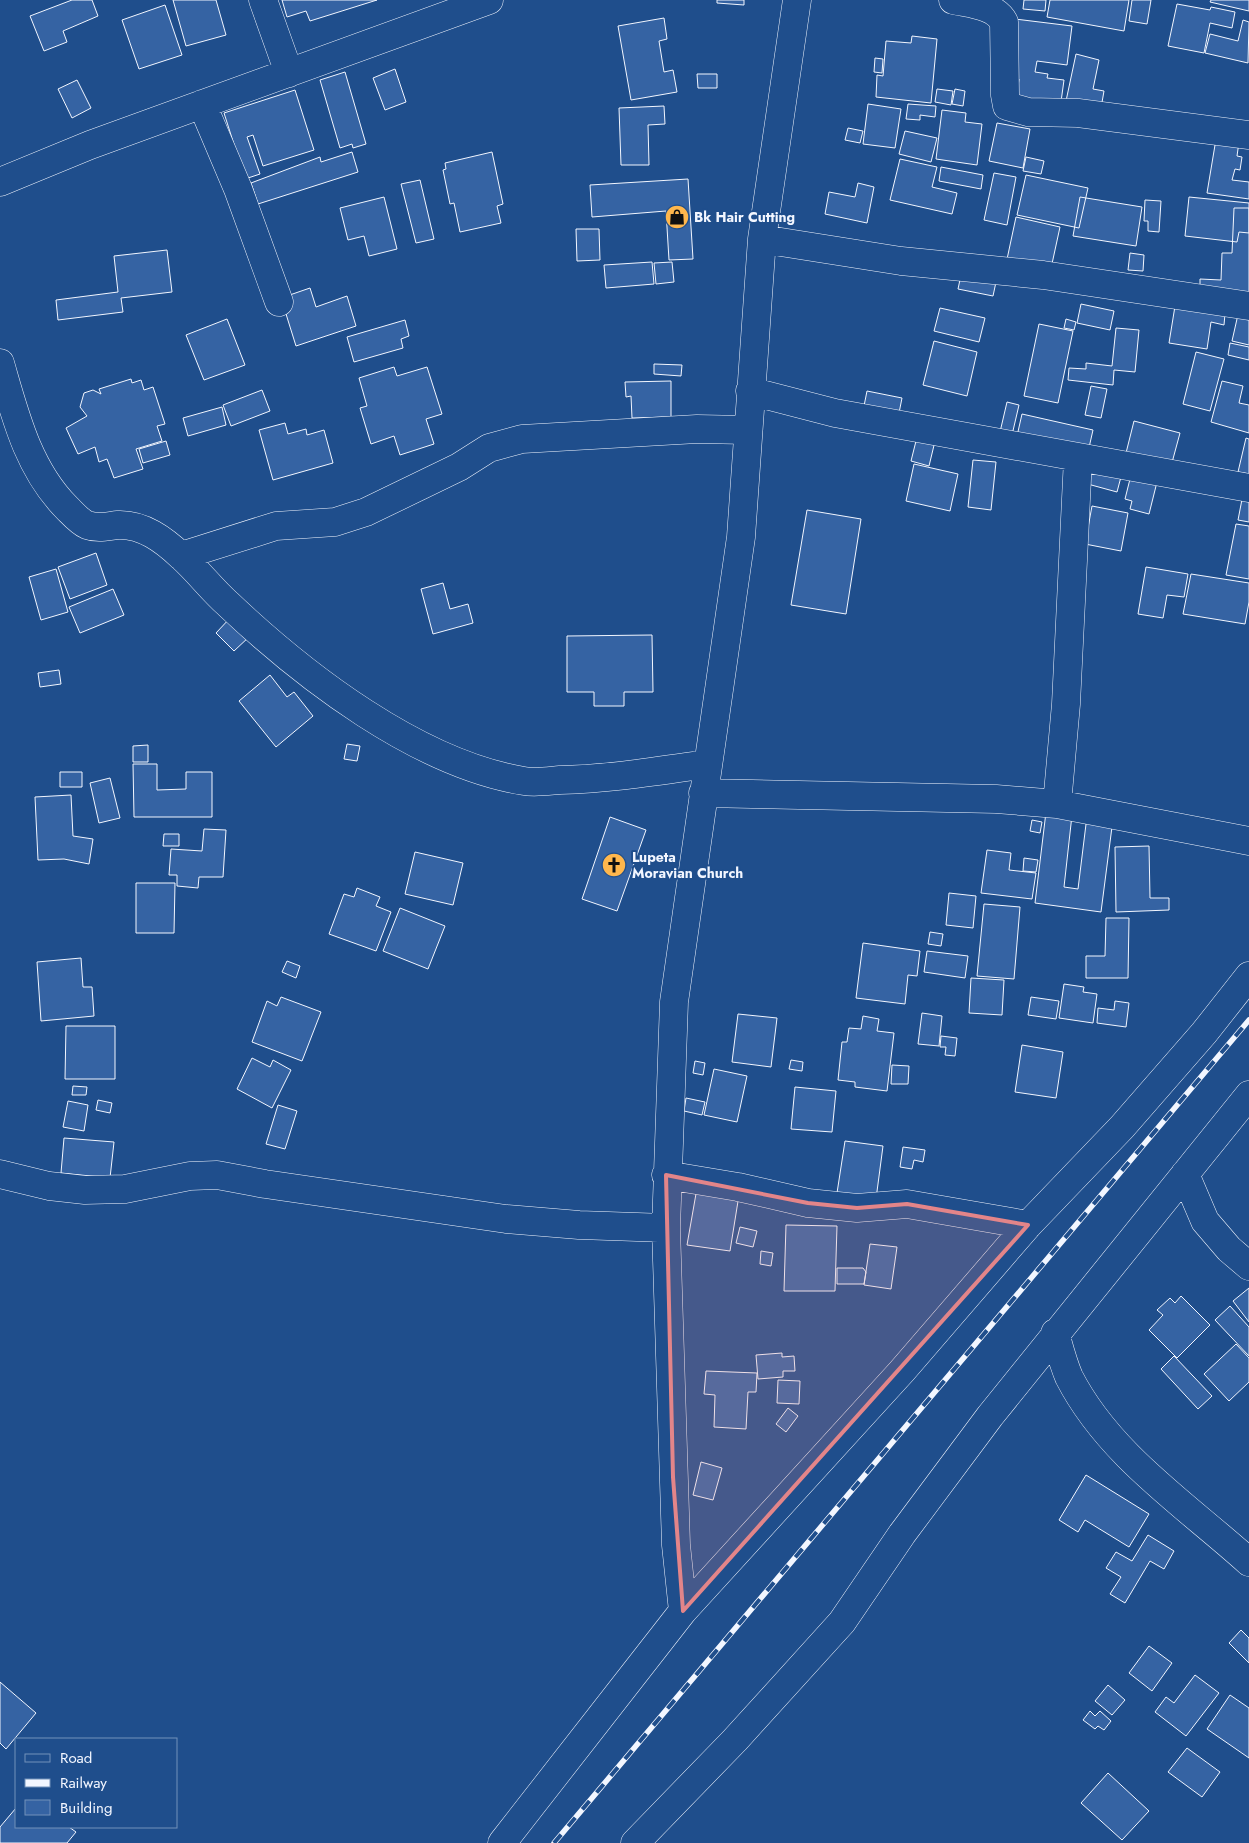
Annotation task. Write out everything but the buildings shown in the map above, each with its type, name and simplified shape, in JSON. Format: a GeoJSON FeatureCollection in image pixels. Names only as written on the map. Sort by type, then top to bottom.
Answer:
{"type":"FeatureCollection","features":[{"type":"Feature","properties":{"kind":"street"},"geometry":{"type":"LineString","coordinates":[[263,0],[289,73]]}},
{"type":"Feature","properties":{"kind":"street"},"geometry":{"type":"LineString","coordinates":[[0,182],[90,145],[489,0]]}},
{"type":"Feature","properties":{"kind":"street"},"geometry":{"type":"LineString","coordinates":[[683,1610],[675,1535],[666,1228],[666,1174],[674,1002],[741,537],[762,239],[797,0]]}},
{"type":"Feature","properties":{"kind":"street"},"geometry":{"type":"LineString","coordinates":[[953,0],[991,9],[1000,14],[1004,22],[1005,95],[1007,106],[1028,112],[1078,113],[1249,135]]}},
{"type":"Feature","properties":{"kind":"street"},"geometry":{"type":"LineString","coordinates":[[202,104],[238,189],[279,302]]}},
{"type":"Feature","properties":{"kind":"street"},"geometry":{"type":"LineString","coordinates":[[762,239],[892,260],[1042,276],[1249,306]]}},
{"type":"Feature","properties":{"kind":"street"},"geometry":{"type":"LineString","coordinates":[[0,363],[28,450],[51,490],[62,503],[87,525],[101,528],[120,525],[136,527],[155,535],[181,556],[227,603],[285,654],[332,690],[396,732],[438,753],[478,768],[525,781],[579,780],[707,764]]}},
{"type":"Feature","properties":{"kind":"street"},"geometry":{"type":"LineString","coordinates":[[750,391],[835,413],[1249,488]]}},
{"type":"Feature","properties":{"kind":"street"},"geometry":{"type":"LineString","coordinates":[[181,556],[276,526],[335,522],[366,512],[459,467],[489,448],[522,440],[697,428],[748,430]]}},
{"type":"Feature","properties":{"kind":"street"},"geometry":{"type":"LineString","coordinates":[[1057,804],[1066,704],[1073,522],[1078,458]]}},
{"type":"Feature","properties":{"kind":"street"},"geometry":{"type":"LineString","coordinates":[[703,793],[996,799],[1057,804],[1249,841]]}},
{"type":"Feature","properties":{"kind":"street"},"geometry":{"type":"LineString","coordinates":[[502,1843],[683,1610],[902,1371],[1028,1225],[1128,1120],[1204,1034],[1249,976]]}},
{"type":"Feature","properties":{"kind":"street"},"geometry":{"type":"LineString","coordinates":[[635,1843],[656,1833],[742,1733],[842,1622],[902,1534],[1055,1333],[1249,1095]]}},
{"type":"Feature","properties":{"kind":"street"},"geometry":{"type":"LineString","coordinates":[[0,1174],[49,1186],[85,1190],[124,1188],[190,1176],[217,1175],[265,1184],[506,1219],[579,1225],[666,1228]]}},
{"type":"Feature","properties":{"kind":"street"},"geometry":{"type":"LineString","coordinates":[[666,1174],[816,1204],[857,1208],[907,1204],[1028,1225]]}},
{"type":"Feature","properties":{"kind":"street"},"geometry":{"type":"LineString","coordinates":[[1185,1174],[1205,1221],[1229,1249],[1249,1266]]}},
{"type":"Feature","properties":{"kind":"street"},"geometry":{"type":"LineString","coordinates":[[1055,1333],[1068,1375],[1087,1408],[1114,1442],[1156,1483],[1249,1562]]}},
{"type":"Feature","properties":{"kind":"highlighted area"},"geometry":{"type":"Polygon","coordinates":[[[666,1175],[808,1203],[857,1208],[907,1204],[1028,1225],[683,1611],[673,1477],[666,1175]]]}},
{"type":"Feature","properties":{"kind":"railway"},"geometry":{"type":"LineString","coordinates":[[554,1843],[1249,1020]]}},
{"type":"Feature","properties":{"kind":"place","name":"Bk Hair Cutting"},"geometry":{"type":"Point","coordinates":[677,217]}},
{"type":"Feature","properties":{"kind":"place","name":"Lupeta Moravian Church"},"geometry":{"type":"Point","coordinates":[614,865]}}]}
